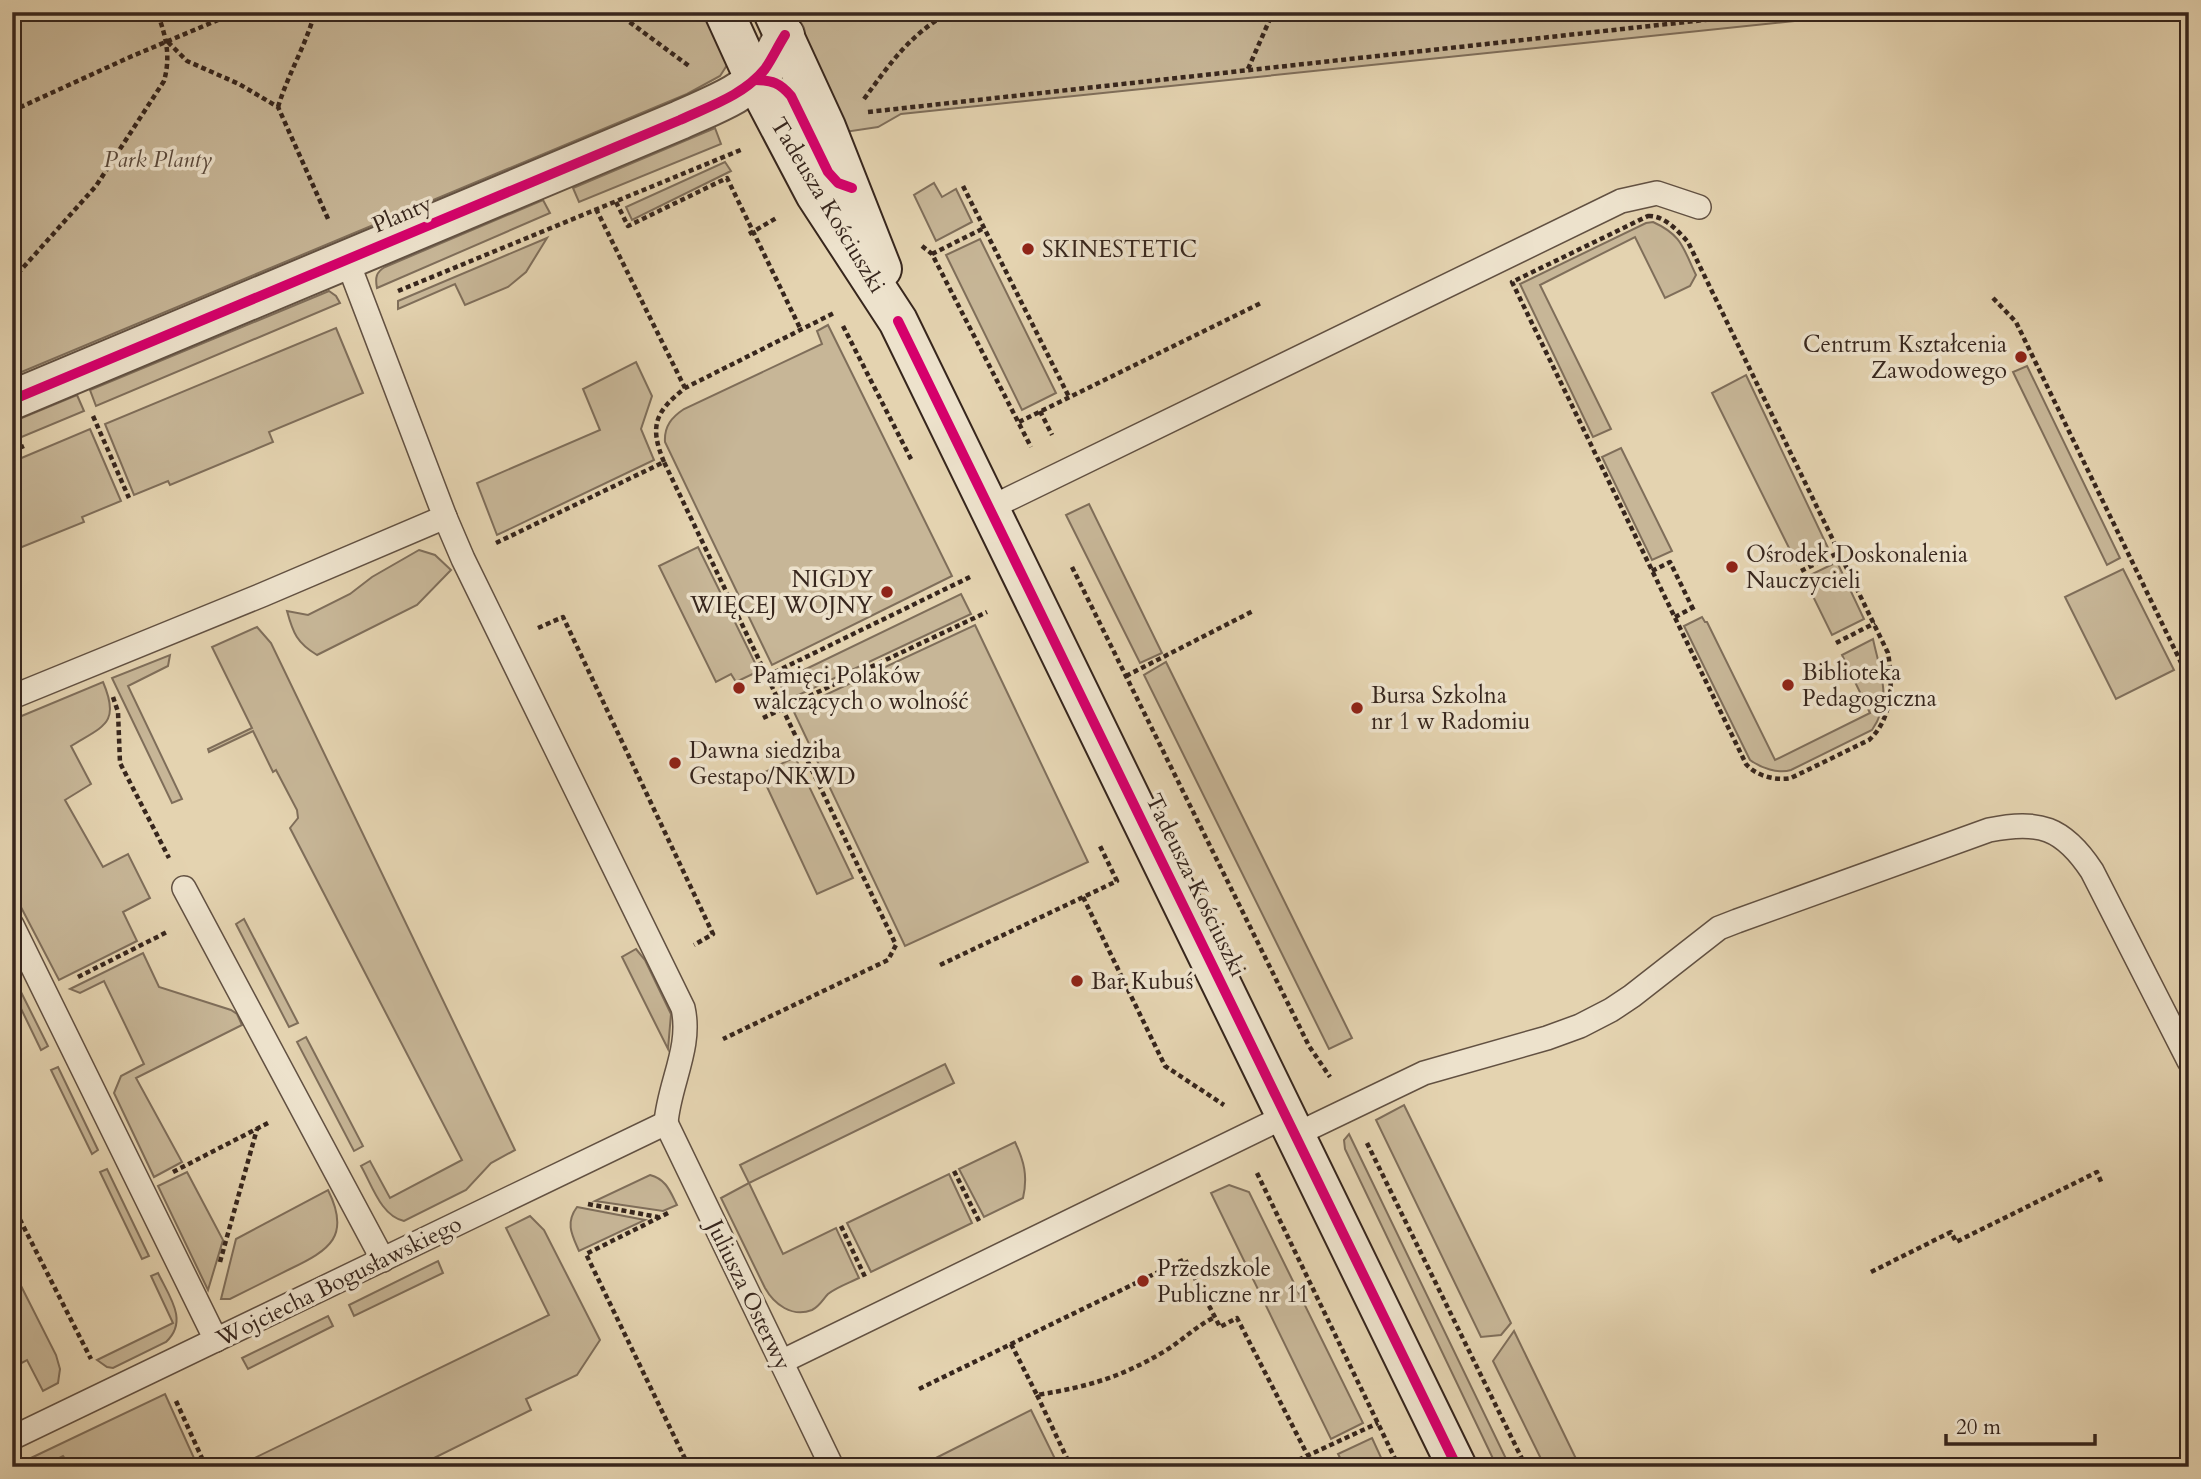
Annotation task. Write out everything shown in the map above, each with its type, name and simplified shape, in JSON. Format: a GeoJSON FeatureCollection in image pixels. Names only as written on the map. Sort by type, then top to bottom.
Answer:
{"type":"FeatureCollection","features":[{"type":"Feature","properties":{"kind":"street","name":"Tadeusza Kościuszki"},"geometry":{"type":"LineString","coordinates":[[724,12],[755,80],[815,194],[898,321],[1457,1467]]}},
{"type":"Feature","properties":{"kind":"street","name":"Tadeusza Kościuszki"},"geometry":{"type":"LineString","coordinates":[[779,24],[827,127],[863,216],[898,321]]}},
{"type":"Feature","properties":{"kind":"street","name":"Planty"},"geometry":{"type":"LineString","coordinates":[[12,400],[733,96],[766,68],[779,24]]}},
{"type":"Feature","properties":{"kind":"lane"},"geometry":{"type":"LineString","coordinates":[[988,509],[1621,201],[1657,193],[1699,207]]}},
{"type":"Feature","properties":{"kind":"lane"},"geometry":{"type":"LineString","coordinates":[[347,260],[463,559],[683,1007],[687,1026],[666,1123]]}},
{"type":"Feature","properties":{"kind":"lane"},"geometry":{"type":"LineString","coordinates":[[12,697],[445,517]]}},
{"type":"Feature","properties":{"kind":"lane"},"geometry":{"type":"LineString","coordinates":[[781,1362],[1291,1125],[1350,1109],[1424,1073],[1580,1026],[1632,996],[1719,928],[1989,830],[2033,825],[2070,841],[2092,871],[2189,1061]]}},
{"type":"Feature","properties":{"kind":"lane"},"geometry":{"type":"LineString","coordinates":[[184,888],[383,1260]]}},
{"type":"Feature","properties":{"kind":"lane"},"geometry":{"type":"LineString","coordinates":[[12,925],[216,1340]]}},
{"type":"Feature","properties":{"kind":"lane","name":"Juliusza Osterwy"},"geometry":{"type":"LineString","coordinates":[[666,1123],[832,1467]]}},
{"type":"Feature","properties":{"kind":"lane","name":"Wojciecha Bogusławskiego"},"geometry":{"type":"LineString","coordinates":[[12,1438],[666,1123]]}},
{"type":"Feature","properties":{"kind":"path"},"geometry":{"type":"LineString","coordinates":[[12,280],[96,186],[164,81],[168,68],[167,41],[157,12]]}},
{"type":"Feature","properties":{"kind":"path"},"geometry":{"type":"LineString","coordinates":[[12,111],[237,12]]}},
{"type":"Feature","properties":{"kind":"path"},"geometry":{"type":"LineString","coordinates":[[278,107],[315,12]]}},
{"type":"Feature","properties":{"kind":"path"},"geometry":{"type":"LineString","coordinates":[[616,12],[691,68]]}},
{"type":"Feature","properties":{"kind":"path"},"geometry":{"type":"LineString","coordinates":[[861,103],[883,70],[908,42],[949,12]]}},
{"type":"Feature","properties":{"kind":"path"},"geometry":{"type":"LineString","coordinates":[[1248,69],[1273,12]]}},
{"type":"Feature","properties":{"kind":"path"},"geometry":{"type":"LineString","coordinates":[[867,112],[1777,12]]}},
{"type":"Feature","properties":{"kind":"path"},"geometry":{"type":"LineString","coordinates":[[167,41],[187,61],[239,84],[278,107],[347,260]]}},
{"type":"Feature","properties":{"kind":"path"},"geometry":{"type":"LineString","coordinates":[[616,202],[628,226],[727,178],[801,330]]}},
{"type":"Feature","properties":{"kind":"path"},"geometry":{"type":"LineString","coordinates":[[963,186],[1069,397]]}},
{"type":"Feature","properties":{"kind":"path"},"geometry":{"type":"LineString","coordinates":[[596,209],[685,388]]}},
{"type":"Feature","properties":{"kind":"path"},"geometry":{"type":"LineString","coordinates":[[1648,216],[1656,216],[1665,222],[1688,242],[1840,552],[1888,653],[1891,693],[1885,720],[1869,740],[1784,780],[1758,774],[1746,764],[1512,282],[1648,216]]}},
{"type":"Feature","properties":{"kind":"path"},"geometry":{"type":"LineString","coordinates":[[751,232],[765,224]]}},
{"type":"Feature","properties":{"kind":"path"},"geometry":{"type":"LineString","coordinates":[[932,254],[984,228]]}},
{"type":"Feature","properties":{"kind":"path"},"geometry":{"type":"LineString","coordinates":[[916,240],[932,254],[1049,480]]}},
{"type":"Feature","properties":{"kind":"path"},"geometry":{"type":"LineString","coordinates":[[1993,298],[2016,322],[2189,679]]}},
{"type":"Feature","properties":{"kind":"path"},"geometry":{"type":"LineString","coordinates":[[831,301],[917,470]]}},
{"type":"Feature","properties":{"kind":"path"},"geometry":{"type":"LineString","coordinates":[[1019,422],[1261,303]]}},
{"type":"Feature","properties":{"kind":"path"},"geometry":{"type":"LineString","coordinates":[[713,1044],[888,960],[896,945],[656,442],[655,429],[659,413],[685,388],[836,312]]}},
{"type":"Feature","properties":{"kind":"path"},"geometry":{"type":"LineString","coordinates":[[75,374],[129,498]]}},
{"type":"Feature","properties":{"kind":"path"},"geometry":{"type":"LineString","coordinates":[[463,559],[664,462]]}},
{"type":"Feature","properties":{"kind":"path"},"geometry":{"type":"LineString","coordinates":[[1801,571],[1840,552]]}},
{"type":"Feature","properties":{"kind":"path"},"geometry":{"type":"LineString","coordinates":[[1652,571],[1670,562],[1694,606],[1675,617]]}},
{"type":"Feature","properties":{"kind":"path"},"geometry":{"type":"LineString","coordinates":[[1072,565],[1309,1046],[1350,1109],[1526,1467]]}},
{"type":"Feature","properties":{"kind":"path"},"geometry":{"type":"LineString","coordinates":[[965,566],[976,589]]}},
{"type":"Feature","properties":{"kind":"path"},"geometry":{"type":"LineString","coordinates":[[767,676],[970,577]]}},
{"type":"Feature","properties":{"kind":"path"},"geometry":{"type":"LineString","coordinates":[[982,600],[993,624]]}},
{"type":"Feature","properties":{"kind":"path"},"geometry":{"type":"LineString","coordinates":[[1126,676],[1253,611]]}},
{"type":"Feature","properties":{"kind":"path"},"geometry":{"type":"LineString","coordinates":[[763,718],[987,612]]}},
{"type":"Feature","properties":{"kind":"path"},"geometry":{"type":"LineString","coordinates":[[1836,643],[1875,623]]}},
{"type":"Feature","properties":{"kind":"path"},"geometry":{"type":"LineString","coordinates":[[112,695],[118,712],[120,763],[184,888]]}},
{"type":"Feature","properties":{"kind":"path"},"geometry":{"type":"LineString","coordinates":[[940,965],[1117,881],[1094,835]]}},
{"type":"Feature","properties":{"kind":"path"},"geometry":{"type":"LineString","coordinates":[[46,993],[199,916]]}},
{"type":"Feature","properties":{"kind":"path"},"geometry":{"type":"LineString","coordinates":[[141,1188],[301,1106]]}},
{"type":"Feature","properties":{"kind":"path"},"geometry":{"type":"LineString","coordinates":[[205,1317],[257,1129]]}},
{"type":"Feature","properties":{"kind":"path"},"geometry":{"type":"LineString","coordinates":[[954,1171],[980,1224]]}},
{"type":"Feature","properties":{"kind":"path"},"geometry":{"type":"LineString","coordinates":[[1871,1272],[1951,1232],[1956,1242],[2097,1172],[2102,1184]]}},
{"type":"Feature","properties":{"kind":"path"},"geometry":{"type":"LineString","coordinates":[[689,1467],[586,1254],[701,1197]]}},
{"type":"Feature","properties":{"kind":"path"},"geometry":{"type":"LineString","coordinates":[[582,1203],[659,1217]]}},
{"type":"Feature","properties":{"kind":"path"},"geometry":{"type":"LineString","coordinates":[[12,1204],[96,1365]]}},
{"type":"Feature","properties":{"kind":"path"},"geometry":{"type":"LineString","coordinates":[[969,1229],[990,1219]]}},
{"type":"Feature","properties":{"kind":"path"},"geometry":{"type":"LineString","coordinates":[[841,1226],[867,1280],[856,1286]]}},
{"type":"Feature","properties":{"kind":"path"},"geometry":{"type":"LineString","coordinates":[[919,1389],[1185,1259],[1220,1327],[1237,1318],[1307,1454]]}},
{"type":"Feature","properties":{"kind":"path"},"geometry":{"type":"LineString","coordinates":[[1037,1395],[1082,1388],[1124,1373],[1169,1349],[1200,1324],[1215,1317]]}},
{"type":"Feature","properties":{"kind":"path"},"geometry":{"type":"LineString","coordinates":[[1011,1344],[1071,1467]]}},
{"type":"Feature","properties":{"kind":"path"},"geometry":{"type":"LineString","coordinates":[[174,1396],[206,1467]]}},
{"type":"Feature","properties":{"kind":"path"},"geometry":{"type":"LineString","coordinates":[[1283,1467],[1378,1423]]}},
{"type":"Feature","properties":{"kind":"path"},"geometry":{"type":"LineString","coordinates":[[52,1467],[61,1462],[64,1467]]}},
{"type":"Feature","properties":{"kind":"green space","name":"Park Planty"},"geometry":{"type":"Polygon","coordinates":[[[12,12],[711,12],[731,59],[720,76],[687,94],[12,376],[12,12]]]}},
{"type":"Feature","properties":{"kind":"green space"},"geometry":{"type":"Polygon","coordinates":[[[792,12],[1881,12],[901,114],[878,127],[845,132],[792,12]]]}},
{"type":"Feature","properties":{"kind":"green space"},"geometry":{"type":"Polygon","coordinates":[[[715,128],[721,144],[579,202],[573,188],[715,128]]]}},
{"type":"Feature","properties":{"kind":"green space"},"geometry":{"type":"Polygon","coordinates":[[[725,162],[731,171],[632,220],[626,207],[725,162]]]}},
{"type":"Feature","properties":{"kind":"green space"},"geometry":{"type":"Polygon","coordinates":[[[934,183],[942,197],[956,189],[972,222],[936,241],[914,195],[934,183]]]}},
{"type":"Feature","properties":{"kind":"green space"},"geometry":{"type":"Polygon","coordinates":[[[543,200],[550,213],[377,288],[377,276],[385,267],[543,200]]]}},
{"type":"Feature","properties":{"kind":"green space"},"geometry":{"type":"Polygon","coordinates":[[[1653,222],[1676,237],[1684,250],[1696,275],[1690,286],[1665,298],[1635,237],[1540,285],[1611,429],[1593,437],[1520,284],[1653,222]]]}},
{"type":"Feature","properties":{"kind":"green space"},"geometry":{"type":"Polygon","coordinates":[[[547,238],[526,272],[508,287],[465,305],[455,284],[398,309],[398,301],[547,238]]]}},
{"type":"Feature","properties":{"kind":"green space"},"geometry":{"type":"Polygon","coordinates":[[[980,239],[1056,393],[1022,410],[946,255],[980,239]]]}},
{"type":"Feature","properties":{"kind":"green space"},"geometry":{"type":"Polygon","coordinates":[[[329,291],[340,303],[96,406],[90,390],[329,291]]]}},
{"type":"Feature","properties":{"kind":"green space"},"geometry":{"type":"Polygon","coordinates":[[[828,325],[952,576],[772,665],[665,442],[666,431],[672,419],[684,409],[822,344],[817,331],[828,325]]]}},
{"type":"Feature","properties":{"kind":"green space"},"geometry":{"type":"Polygon","coordinates":[[[336,328],[363,393],[269,432],[273,442],[170,485],[168,481],[134,495],[105,424],[336,328]]]}},
{"type":"Feature","properties":{"kind":"green space"},"geometry":{"type":"Polygon","coordinates":[[[636,362],[652,396],[641,429],[654,460],[497,535],[477,483],[600,430],[583,389],[636,362]]]}},
{"type":"Feature","properties":{"kind":"green space"},"geometry":{"type":"Polygon","coordinates":[[[2027,366],[2120,558],[2107,565],[2013,372],[2027,366]]]}},
{"type":"Feature","properties":{"kind":"green space"},"geometry":{"type":"Polygon","coordinates":[[[1746,375],[1829,550],[1797,564],[1712,393],[1746,375]]]}},
{"type":"Feature","properties":{"kind":"green space"},"geometry":{"type":"Polygon","coordinates":[[[77,395],[84,411],[12,441],[12,422],[77,395]]]}},
{"type":"Feature","properties":{"kind":"green space"},"geometry":{"type":"Polygon","coordinates":[[[90,429],[121,501],[82,517],[84,522],[12,551],[12,462],[90,429]]]}},
{"type":"Feature","properties":{"kind":"green space"},"geometry":{"type":"Polygon","coordinates":[[[1621,448],[1672,551],[1652,560],[1602,457],[1621,448]]]}},
{"type":"Feature","properties":{"kind":"green space"},"geometry":{"type":"Polygon","coordinates":[[[1089,504],[1162,653],[1140,663],[1066,515],[1089,504]]]}},
{"type":"Feature","properties":{"kind":"green space"},"geometry":{"type":"Polygon","coordinates":[[[698,547],[759,671],[736,682],[731,674],[716,682],[659,566],[698,547]]]}},
{"type":"Feature","properties":{"kind":"green space"},"geometry":{"type":"Polygon","coordinates":[[[419,550],[435,555],[451,570],[417,605],[317,655],[300,642],[287,611],[308,615],[350,594],[372,577],[419,550]]]}},
{"type":"Feature","properties":{"kind":"green space"},"geometry":{"type":"Polygon","coordinates":[[[1837,562],[1864,619],[1832,635],[1804,578],[1837,562]]]}},
{"type":"Feature","properties":{"kind":"green space"},"geometry":{"type":"Polygon","coordinates":[[[2123,569],[2174,670],[2116,699],[2065,597],[2123,569]]]}},
{"type":"Feature","properties":{"kind":"green space"},"geometry":{"type":"Polygon","coordinates":[[[961,594],[971,614],[788,700],[779,682],[961,594]]]}},
{"type":"Feature","properties":{"kind":"green space"},"geometry":{"type":"Polygon","coordinates":[[[1702,617],[1707,622],[1775,760],[1870,713],[1842,655],[1873,639],[1883,697],[1882,708],[1872,730],[1791,770],[1770,770],[1759,766],[1750,760],[1684,626],[1702,617]]]}},
{"type":"Feature","properties":{"kind":"green space"},"geometry":{"type":"Polygon","coordinates":[[[975,625],[1088,862],[905,946],[793,710],[975,625]]]}},
{"type":"Feature","properties":{"kind":"green space"},"geometry":{"type":"Polygon","coordinates":[[[257,627],[271,643],[515,1150],[491,1163],[466,1190],[404,1221],[389,1213],[383,1206],[361,1166],[370,1161],[390,1198],[462,1160],[290,828],[298,818],[297,810],[276,770],[273,772],[253,731],[209,752],[208,749],[252,728],[212,647],[257,627]]]}},
{"type":"Feature","properties":{"kind":"green space"},"geometry":{"type":"Polygon","coordinates":[[[170,655],[168,666],[128,686],[182,799],[172,803],[112,678],[170,655]]]}},
{"type":"Feature","properties":{"kind":"green space"},"geometry":{"type":"Polygon","coordinates":[[[1166,662],[1352,1038],[1329,1049],[1144,675],[1166,662]]]}},
{"type":"Feature","properties":{"kind":"green space"},"geometry":{"type":"Polygon","coordinates":[[[103,682],[110,707],[106,722],[71,746],[91,784],[65,800],[103,867],[128,854],[150,898],[123,912],[137,941],[59,980],[12,890],[12,720],[103,682]]]}},
{"type":"Feature","properties":{"kind":"green space"},"geometry":{"type":"Polygon","coordinates":[[[795,757],[853,878],[817,894],[761,774],[795,757]]]}},
{"type":"Feature","properties":{"kind":"green space"},"geometry":{"type":"Polygon","coordinates":[[[244,919],[298,1023],[289,1027],[236,924],[244,919]]]}},
{"type":"Feature","properties":{"kind":"green space"},"geometry":{"type":"Polygon","coordinates":[[[636,949],[645,960],[671,1014],[668,1049],[622,957],[636,949]]]}},
{"type":"Feature","properties":{"kind":"green space"},"geometry":{"type":"Polygon","coordinates":[[[143,953],[159,987],[231,1010],[237,1014],[242,1025],[136,1078],[182,1162],[154,1177],[114,1093],[121,1076],[144,1064],[104,981],[80,993],[70,989],[143,953]]]}},
{"type":"Feature","properties":{"kind":"green space"},"geometry":{"type":"Polygon","coordinates":[[[12,974],[48,1046],[41,1050],[12,990],[12,974]]]}},
{"type":"Feature","properties":{"kind":"green space"},"geometry":{"type":"Polygon","coordinates":[[[306,1037],[363,1146],[354,1151],[297,1042],[306,1037]]]}},
{"type":"Feature","properties":{"kind":"green space"},"geometry":{"type":"Polygon","coordinates":[[[945,1064],[954,1083],[749,1183],[740,1165],[945,1064]]]}},
{"type":"Feature","properties":{"kind":"green space"},"geometry":{"type":"Polygon","coordinates":[[[58,1067],[98,1150],[92,1154],[51,1070],[58,1067]]]}},
{"type":"Feature","properties":{"kind":"green space"},"geometry":{"type":"Polygon","coordinates":[[[1404,1105],[1511,1323],[1501,1335],[1481,1337],[1376,1120],[1404,1105]]]}},
{"type":"Feature","properties":{"kind":"green space"},"geometry":{"type":"Polygon","coordinates":[[[1349,1134],[1510,1467],[1497,1467],[1345,1149],[1344,1140],[1349,1134]]]}},
{"type":"Feature","properties":{"kind":"green space"},"geometry":{"type":"Polygon","coordinates":[[[1015,1142],[1024,1169],[1023,1198],[984,1217],[959,1169],[1015,1142]]]}},
{"type":"Feature","properties":{"kind":"green space"},"geometry":{"type":"Polygon","coordinates":[[[107,1169],[149,1256],[142,1259],[100,1172],[107,1169]]]}},
{"type":"Feature","properties":{"kind":"green space"},"geometry":{"type":"Polygon","coordinates":[[[187,1172],[223,1240],[208,1290],[158,1186],[187,1172]]]}},
{"type":"Feature","properties":{"kind":"green space"},"geometry":{"type":"Polygon","coordinates":[[[949,1174],[972,1223],[871,1272],[847,1223],[949,1174]]]}},
{"type":"Feature","properties":{"kind":"green space"},"geometry":{"type":"Polygon","coordinates":[[[650,1175],[664,1183],[677,1205],[663,1211],[595,1201],[650,1175]]]}},
{"type":"Feature","properties":{"kind":"green space"},"geometry":{"type":"Polygon","coordinates":[[[749,1183],[783,1254],[836,1228],[859,1278],[828,1294],[817,1307],[805,1312],[791,1311],[773,1299],[721,1198],[749,1183]]]}},
{"type":"Feature","properties":{"kind":"green space"},"geometry":{"type":"Polygon","coordinates":[[[1229,1185],[1249,1192],[1363,1423],[1331,1439],[1211,1193],[1229,1185]]]}},
{"type":"Feature","properties":{"kind":"green space"},"geometry":{"type":"Polygon","coordinates":[[[328,1190],[335,1206],[337,1230],[326,1248],[230,1299],[221,1299],[236,1239],[328,1190]]]}},
{"type":"Feature","properties":{"kind":"green space"},"geometry":{"type":"Polygon","coordinates":[[[577,1207],[645,1220],[579,1251],[571,1224],[577,1207]]]}},
{"type":"Feature","properties":{"kind":"green space"},"geometry":{"type":"Polygon","coordinates":[[[530,1216],[544,1230],[600,1340],[577,1375],[526,1399],[531,1410],[416,1467],[236,1467],[549,1315],[506,1228],[530,1216]]]}},
{"type":"Feature","properties":{"kind":"green space"},"geometry":{"type":"Polygon","coordinates":[[[438,1261],[443,1273],[354,1316],[349,1305],[438,1261]]]}},
{"type":"Feature","properties":{"kind":"green space"},"geometry":{"type":"Polygon","coordinates":[[[12,1273],[16,1276],[56,1355],[60,1369],[58,1383],[43,1391],[27,1360],[12,1368],[12,1273]]]}},
{"type":"Feature","properties":{"kind":"green space"},"geometry":{"type":"Polygon","coordinates":[[[158,1273],[175,1308],[176,1326],[173,1334],[166,1342],[113,1368],[107,1367],[97,1360],[173,1323],[151,1276],[158,1273]]]}},
{"type":"Feature","properties":{"kind":"green space"},"geometry":{"type":"Polygon","coordinates":[[[328,1316],[333,1326],[248,1369],[242,1358],[328,1316]]]}},
{"type":"Feature","properties":{"kind":"green space"},"geometry":{"type":"Polygon","coordinates":[[[1514,1331],[1580,1467],[1545,1467],[1493,1361],[1514,1331]]]}},
{"type":"Feature","properties":{"kind":"green space"},"geometry":{"type":"Polygon","coordinates":[[[165,1394],[198,1467],[71,1467],[63,1456],[42,1467],[12,1467],[165,1394]]]}},
{"type":"Feature","properties":{"kind":"green space"},"geometry":{"type":"Polygon","coordinates":[[[1031,1410],[1059,1467],[918,1467],[1031,1410]]]}},
{"type":"Feature","properties":{"kind":"green space"},"geometry":{"type":"Polygon","coordinates":[[[1372,1438],[1384,1464],[1379,1467],[1345,1467],[1338,1454],[1372,1438]]]}},
{"type":"Feature","properties":{"kind":"cycle path"},"geometry":{"type":"LineString","coordinates":[[12,400],[715,105],[757,78],[768,65],[785,35]]}},
{"type":"Feature","properties":{"kind":"cycle path"},"geometry":{"type":"LineString","coordinates":[[755,80],[775,83],[791,96],[828,172],[838,183],[852,188]]}},
{"type":"Feature","properties":{"kind":"cycle path"},"geometry":{"type":"LineString","coordinates":[[898,321],[1457,1467]]}},
{"type":"Feature","properties":{"kind":"place","name":"SKINESTETIC"},"geometry":{"type":"Point","coordinates":[1028,249]}},
{"type":"Feature","properties":{"kind":"place","name":"Centrum Kształcenia Zawodowego"},"geometry":{"type":"Point","coordinates":[2021,357]}},
{"type":"Feature","properties":{"kind":"place","name":"Ośrodek Doskonalenia Nauczycieli"},"geometry":{"type":"Point","coordinates":[1732,567]}},
{"type":"Feature","properties":{"kind":"place","name":"NIGDY WIĘCEJ WOJNY"},"geometry":{"type":"Point","coordinates":[887,592]}},
{"type":"Feature","properties":{"kind":"place","name":"Biblioteka Pedagogiczna"},"geometry":{"type":"Point","coordinates":[1788,685]}},
{"type":"Feature","properties":{"kind":"place","name":"Pamięci Polaków walczących o wolność"},"geometry":{"type":"Point","coordinates":[739,688]}},
{"type":"Feature","properties":{"kind":"place","name":"Bursa Szkolna nr 1 w Radomiu"},"geometry":{"type":"Point","coordinates":[1357,708]}},
{"type":"Feature","properties":{"kind":"place","name":"Dawna siedziba Gestapo/NKWD"},"geometry":{"type":"Point","coordinates":[675,763]}},
{"type":"Feature","properties":{"kind":"place","name":"Bar Kubuś"},"geometry":{"type":"Point","coordinates":[1077,981]}},
{"type":"Feature","properties":{"kind":"place","name":"Przedszkole Publiczne nr 11"},"geometry":{"type":"Point","coordinates":[1143,1281]}}]}
